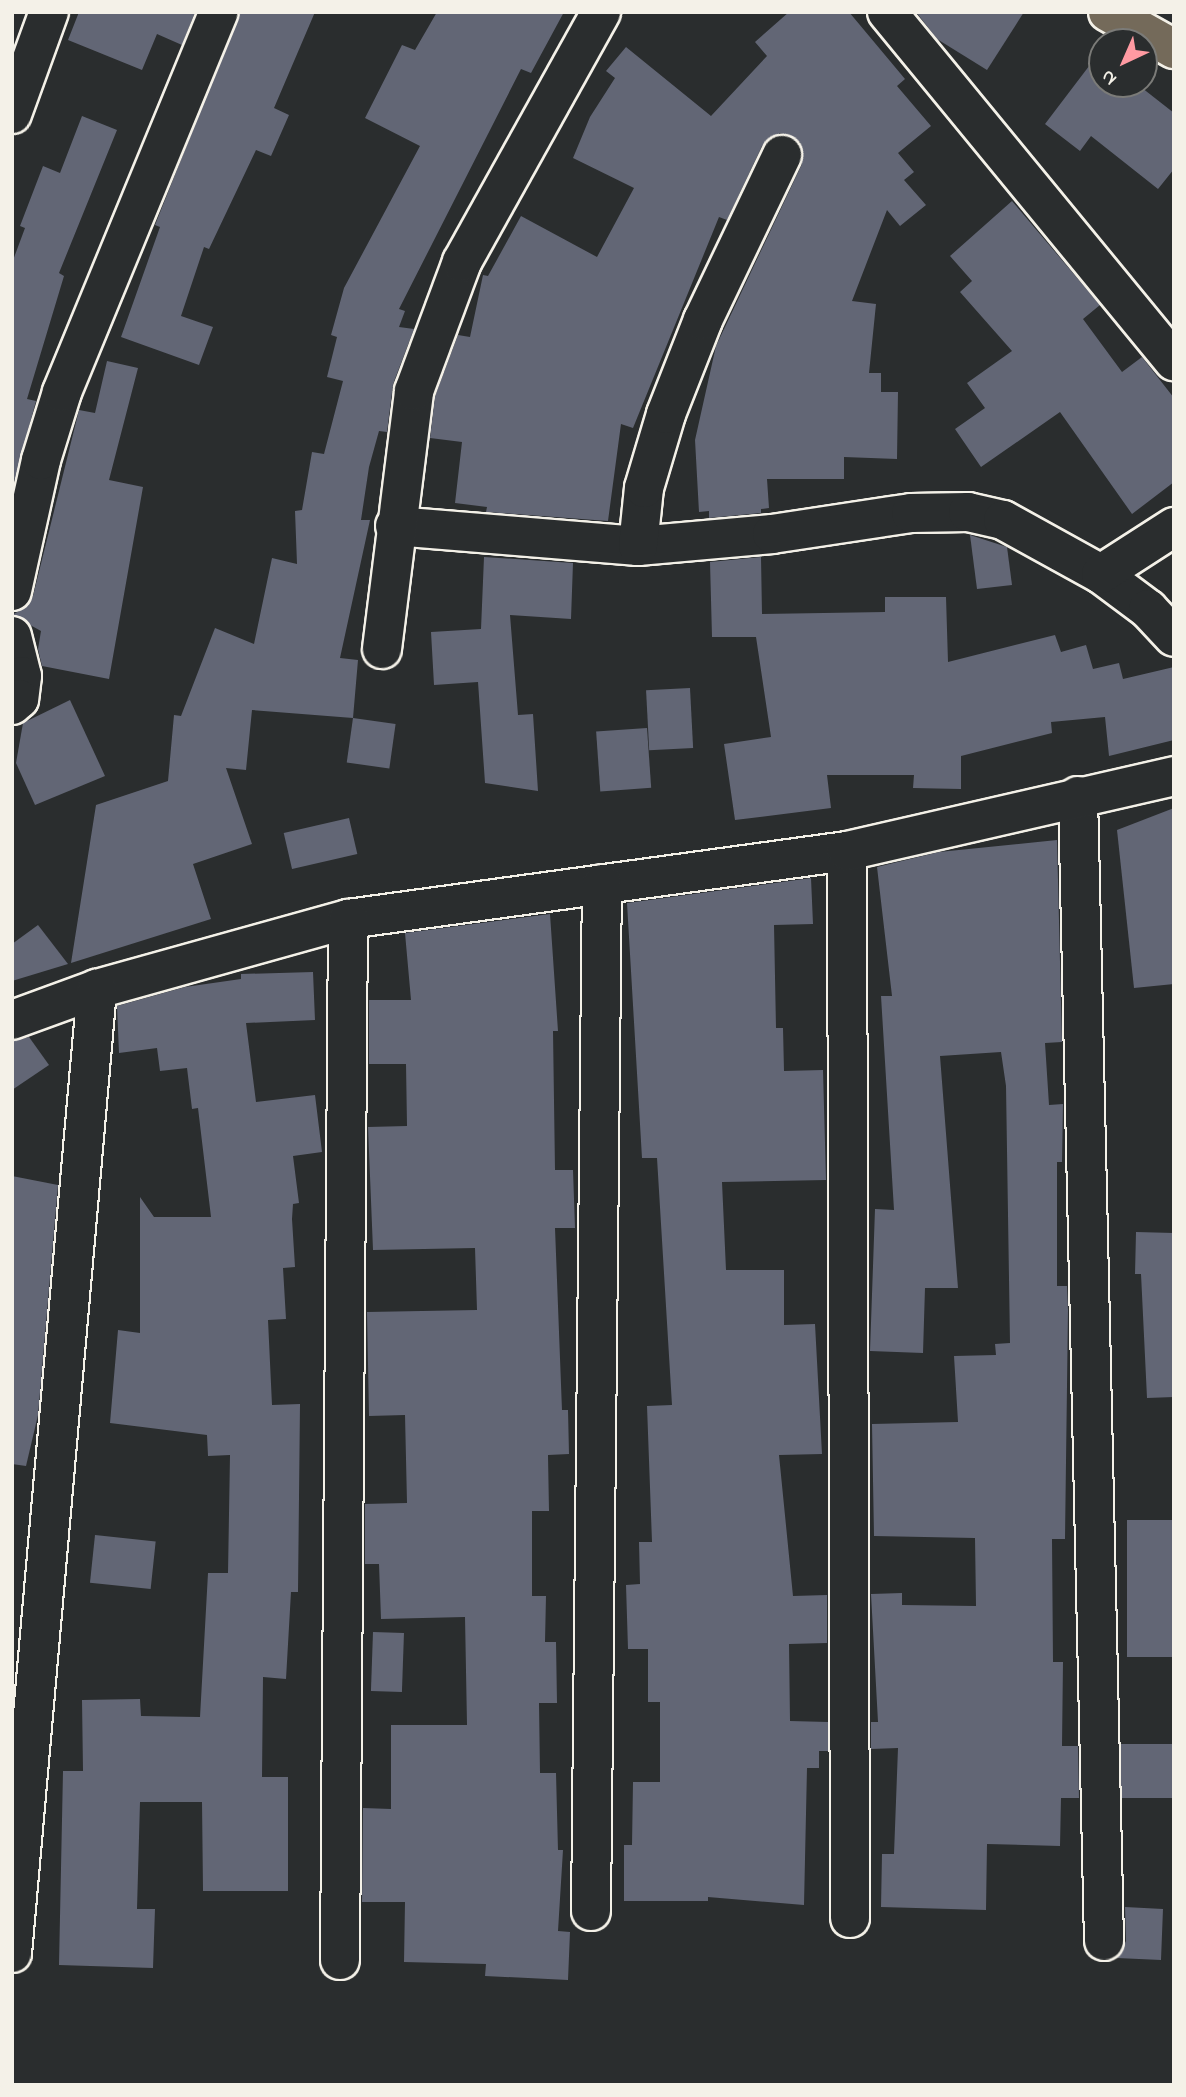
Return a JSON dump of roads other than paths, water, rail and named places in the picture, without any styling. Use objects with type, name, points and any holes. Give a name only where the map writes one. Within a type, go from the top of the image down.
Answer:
[{"type":"highway","points":[[1108,12],[1174,49]]},
{"type":"street","points":[[12,114],[49,12]]},
{"type":"street","points":[[12,591],[41,460],[62,392],[219,12]]},
{"type":"street","points":[[382,649],[395,526],[414,391],[463,262],[601,12]]},
{"type":"street","points":[[887,12],[1174,361]]},
{"type":"street","points":[[638,546],[644,488],[666,414],[703,320],[782,155]]},
{"type":"street","points":[[395,526],[638,546],[772,534],[911,513],[968,512],[1003,520],[1101,574],[1148,609],[1174,637]]},
{"type":"street","points":[[1101,574],[1174,527]]},
{"type":"street","points":[[12,636],[22,676],[19,699],[12,705]]},
{"type":"street","points":[[12,1020],[97,989],[348,919],[847,851],[1174,776]]},
{"type":"street","points":[[1078,796],[1104,1941]]},
{"type":"street","points":[[847,851],[850,1918]]},
{"type":"street","points":[[590,1911],[602,884]]},
{"type":"street","points":[[340,1960],[348,919]]},
{"type":"street","points":[[12,1953],[97,989]]}]
